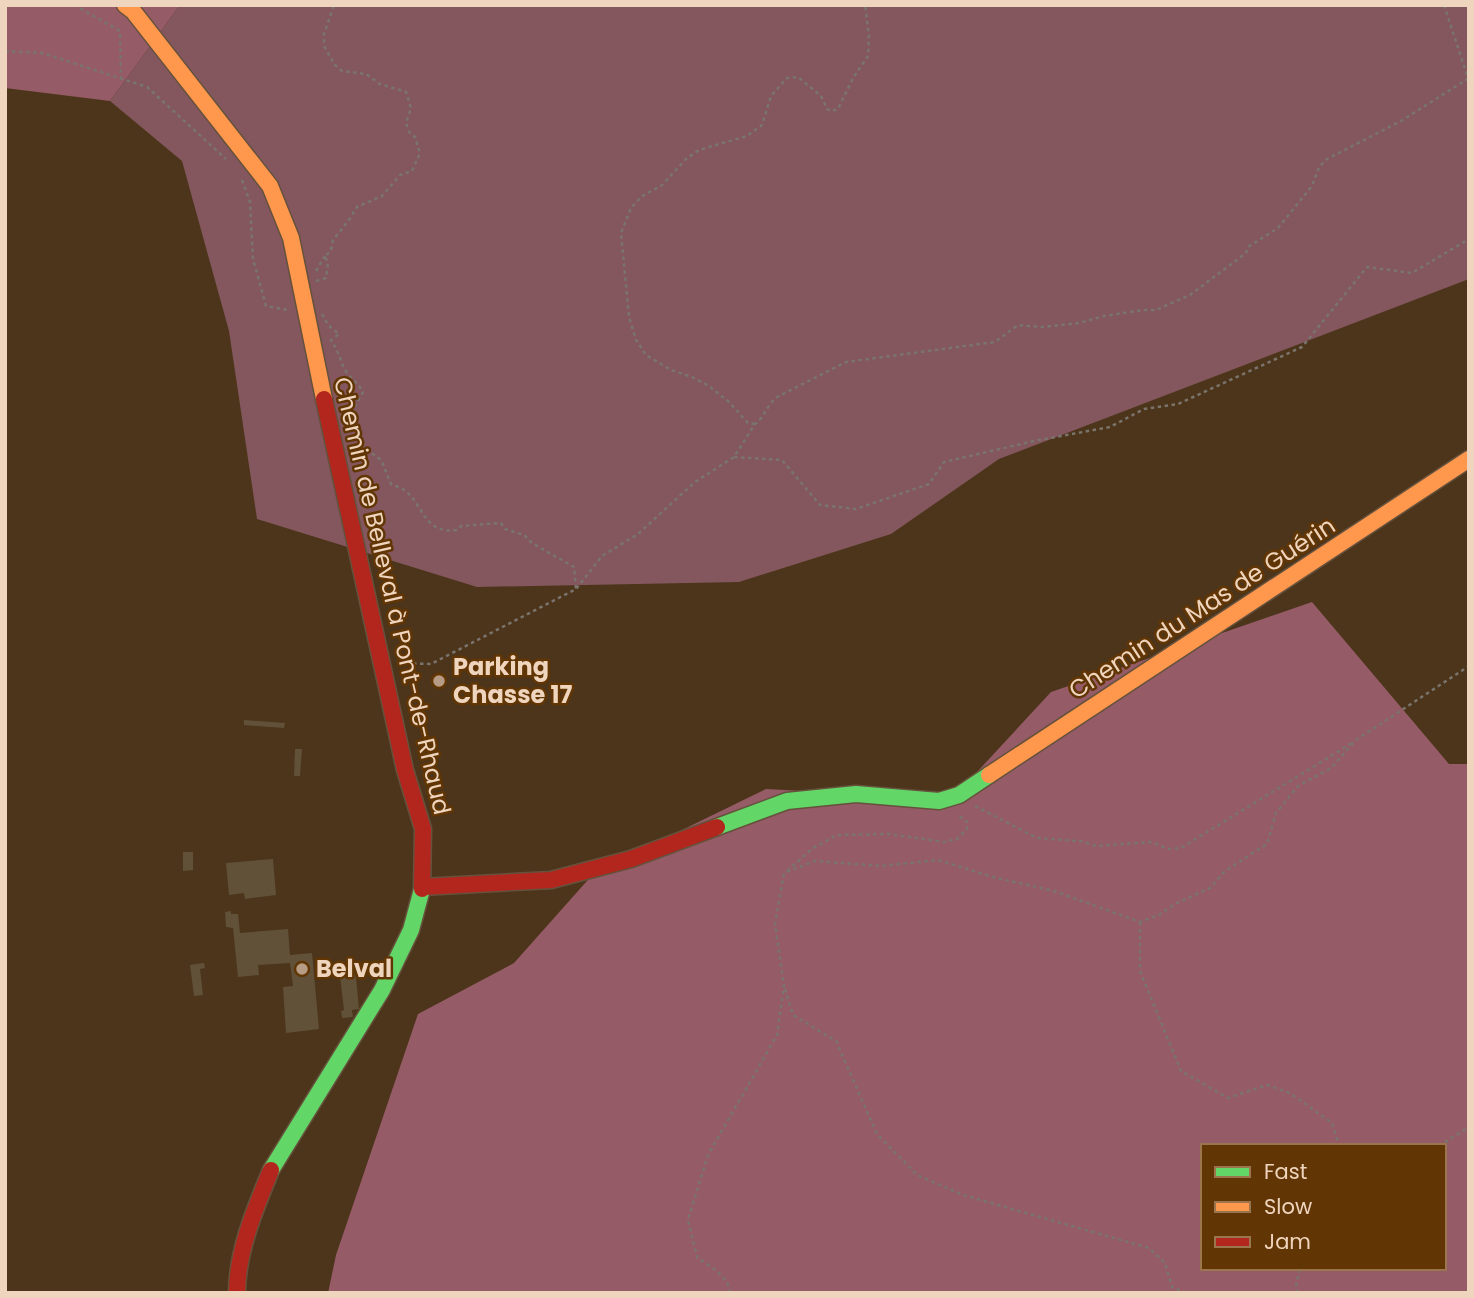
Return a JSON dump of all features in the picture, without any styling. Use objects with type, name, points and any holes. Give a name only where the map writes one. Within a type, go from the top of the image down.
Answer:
[{"type":"street","name":"Chemin de Belleval à Pont-de-Rhaud","points":[[125,5],[133,11],[270,187],[291,238],[311,312],[405,771],[423,829],[422,887],[411,930],[382,990],[275,1160],[251,1218],[237,1280],[237,1293]]},
{"type":"street","name":"Chemin du Mas de Guérin","points":[[960,795],[1469,459]]},
{"type":"street","points":[[422,887],[551,880],[631,859],[787,801],[856,794],[939,802],[960,795]]},
{"type":"path","points":[[74,5],[120,31],[121,78]]},
{"type":"path","points":[[312,287],[316,281],[326,278],[328,263],[325,256],[331,251],[334,240],[357,206],[382,196],[400,174],[412,170],[419,153],[415,137],[409,132],[406,123],[411,108],[406,92],[380,84],[366,74],[342,71],[335,65],[324,46],[324,34],[334,5]]},
{"type":"path","points":[[755,424],[748,423],[729,402],[709,386],[671,370],[646,355],[636,340],[629,317],[621,233],[631,208],[640,198],[662,185],[686,159],[699,150],[747,136],[762,125],[771,96],[787,78],[799,77],[821,96],[827,109],[838,109],[853,78],[868,56],[869,36],[864,5]]},
{"type":"path","points":[[1132,5],[1140,6]]},
{"type":"path","points":[[382,662],[431,664],[576,589],[602,556],[638,534],[695,482],[734,457],[755,424],[760,421],[767,405],[776,397],[845,362],[995,342],[1018,325],[1043,327],[1156,310],[1190,295],[1246,253],[1248,247],[1278,228],[1312,186],[1319,167],[1327,159],[1401,121],[1468,78],[1444,5]]},
{"type":"path","points":[[5,51],[42,52],[147,87],[229,162]]},
{"type":"path","points":[[239,171],[250,202],[253,259],[266,306],[325,316],[328,325],[339,334],[331,340],[340,351],[348,374],[360,385],[363,392],[354,408],[362,446],[381,460],[391,484],[405,490],[429,523],[444,532],[457,530],[461,526],[501,523],[505,529],[524,535],[532,543],[574,566],[576,589]]},
{"type":"path","points":[[734,457],[782,460],[820,505],[856,509],[929,484],[944,463],[1034,441],[1110,427],[1144,409],[1178,404],[1302,347],[1367,267],[1412,273],[1469,239]]},
{"type":"path","points":[[1185,1293],[1172,1287],[1165,1263],[1149,1248],[963,1195],[917,1175],[877,1134],[836,1041],[793,1014],[784,986],[775,924],[784,873],[813,848],[836,835],[889,834],[944,842],[957,839],[967,829],[967,822],[960,818],[955,810],[960,795],[982,810],[1037,838],[1081,841],[1096,846],[1152,842],[1168,849],[1181,848],[1356,740],[1469,666]]},
{"type":"path","points":[[784,873],[816,861],[881,866],[938,860],[993,877],[1054,891],[1140,922],[1210,888],[1225,872],[1267,844],[1276,813],[1298,786],[1331,768],[1356,740]]},
{"type":"path","points":[[1140,922],[1140,971],[1181,1071],[1228,1098],[1267,1085],[1290,1093],[1332,1123],[1338,1144]]},
{"type":"path","points":[[730,1293],[730,1286],[697,1257],[688,1220],[708,1155],[777,1035],[784,986]]},
{"type":"path","points":[[1442,1144],[1469,1127]]},
{"type":"path","points":[[1298,1293],[1296,1286],[1300,1270]]},
{"type":"shaded area","points":[[5,5],[180,5],[110,101],[5,88]]},
{"type":"shaded area","points":[[180,5],[1469,5],[1469,279],[999,459],[891,534],[739,582],[477,587],[257,519],[229,331],[182,161],[110,101]]},
{"type":"shaded area","points":[[1312,602],[1449,764],[1469,764],[1469,1293],[328,1293],[336,1255],[418,1014],[514,963],[594,873],[766,789],[952,799],[1051,692]]},
{"type":"building","points":[[244,720],[285,723],[284,728],[244,725]]},
{"type":"building","points":[[295,749],[302,749],[300,776],[294,776]]},
{"type":"building","points":[[183,852],[193,852],[193,870],[183,871]]},
{"type":"building","points":[[273,859],[276,895],[245,899],[244,893],[229,895],[226,863]]},
{"type":"building","points":[[231,911],[231,914],[238,914],[240,933],[288,929],[290,955],[312,953],[319,1029],[286,1033],[283,987],[293,986],[290,963],[258,965],[259,975],[238,977],[233,928],[226,927],[225,912]]},
{"type":"building","points":[[204,963],[205,968],[200,969],[203,995],[194,996],[190,965]]},
{"type":"building","points":[[342,972],[355,974],[356,978],[359,1009],[352,1010],[353,1017],[342,1018]]},
{"type":"traffic: fast","points":[[717,827],[787,801],[856,794],[939,801],[959,795],[989,775]]},
{"type":"traffic: fast","points":[[271,1170],[382,990],[411,930],[422,889]]},
{"type":"traffic: slow","points":[[125,5],[133,11],[270,186],[291,238],[324,399]]},
{"type":"traffic: slow","points":[[989,775],[1469,459]]},
{"type":"traffic: jam","points":[[324,399],[405,770],[423,829],[422,889]]},
{"type":"traffic: jam","points":[[422,887],[551,880],[631,859],[717,827]]},
{"type":"traffic: jam","points":[[237,1293],[244,1246],[271,1170]]},
{"type":"place","name":"Parking Chasse 17","points":[[439,681]]},
{"type":"place","name":"Belval","points":[[302,969]]}]
